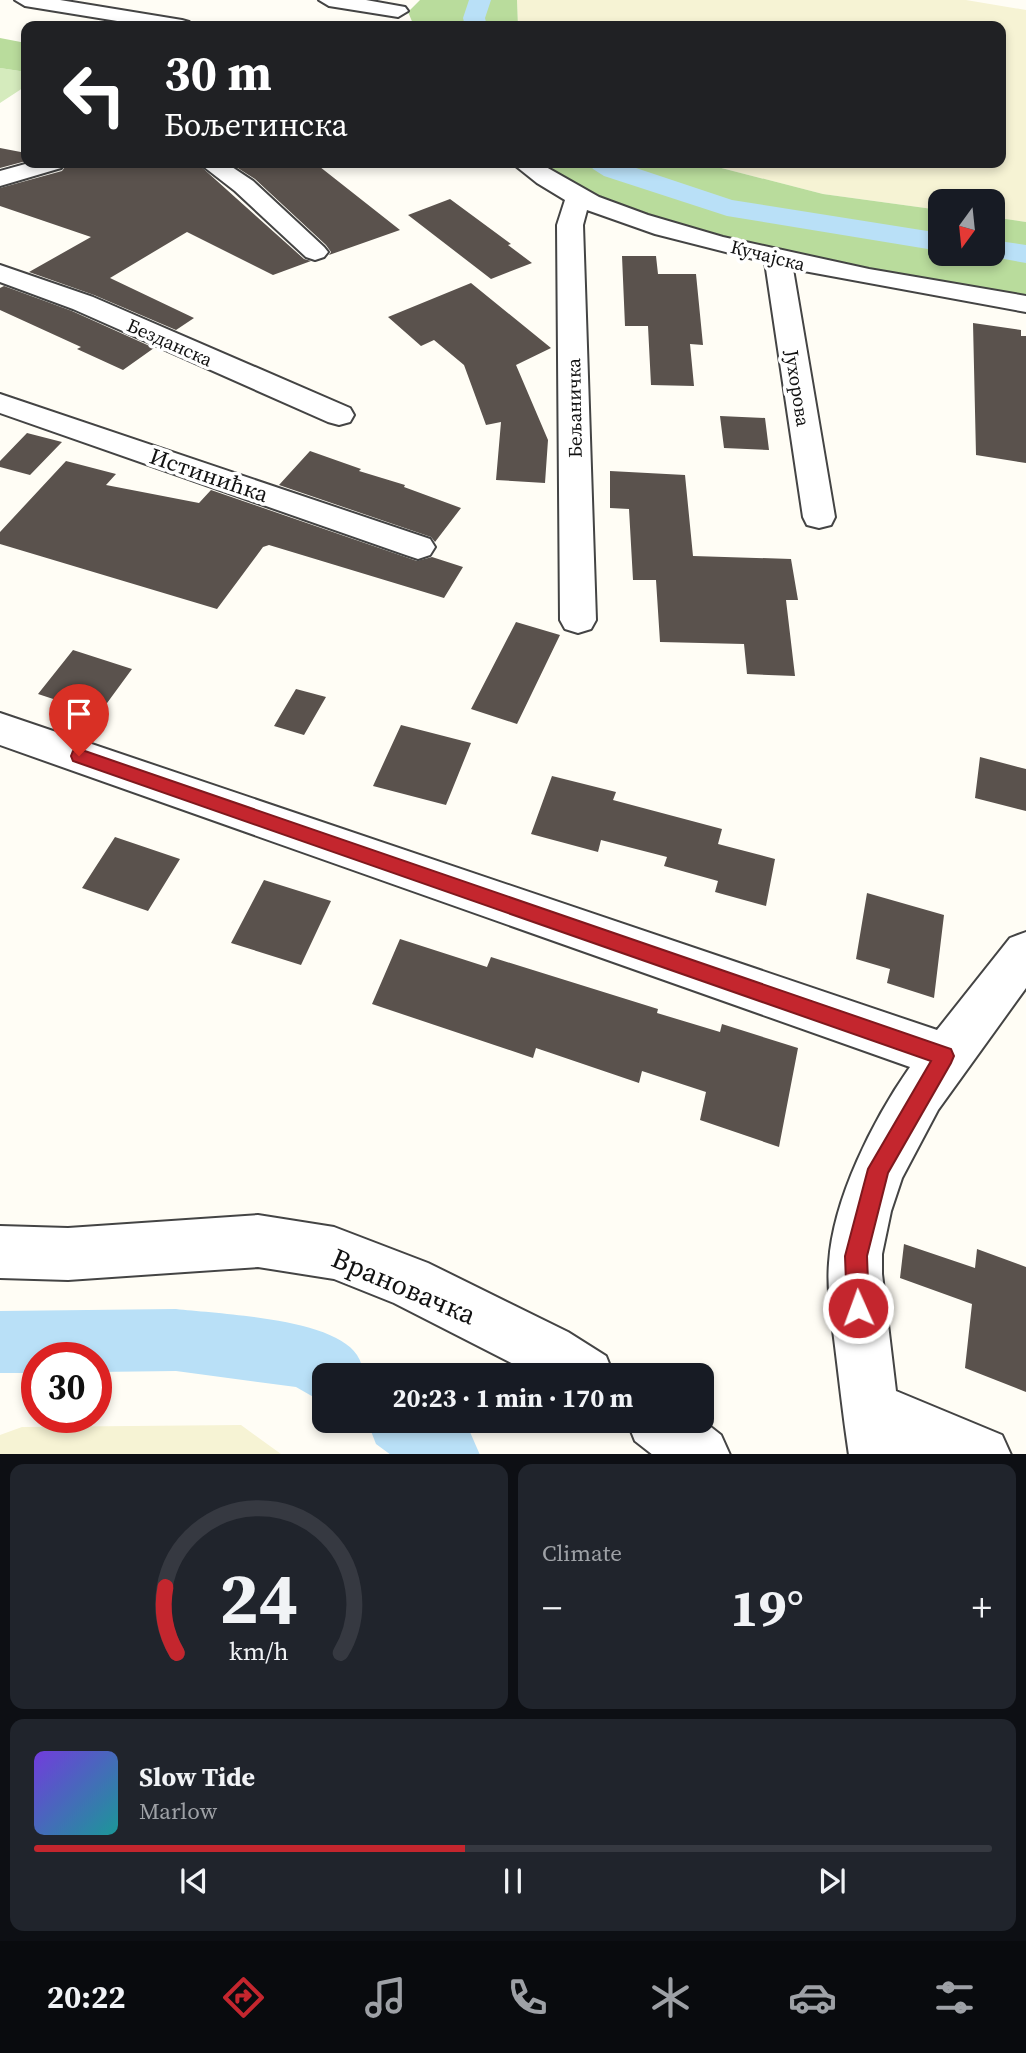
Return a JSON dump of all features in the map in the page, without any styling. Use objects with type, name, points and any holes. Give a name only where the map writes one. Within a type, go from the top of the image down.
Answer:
[{"type":"street","points":[[25,0],[151,21]]},
{"type":"street","points":[[329,0],[399,12]]},
{"type":"street","points":[[0,179],[36,168]]},
{"type":"street","points":[[218,168],[244,186],[315,252]]},
{"type":"street","name":"Кучајска","points":[[531,168],[552,184],[578,197],[665,229],[778,259],[1026,304]]},
{"type":"street","name":"Бељаничка","points":[[578,197],[570,225],[578,621]]},
{"type":"street","name":"Јухорова","points":[[778,259],[819,517]]},
{"type":"street","name":"Безданска","points":[[0,273],[82,303],[339,415]]},
{"type":"street","name":"Истинићка","points":[[0,403],[418,547]]},
{"type":"street","points":[[0,729],[944,1056]]},
{"type":"street","points":[[982,1454],[874,1432],[858,1308],[856,1256],[878,1169],[944,1056],[1026,953]]},
{"type":"street","name":"Врановачка","points":[[0,1252],[68,1254],[258,1241],[334,1253],[432,1294],[549,1351],[567,1363]]},
{"type":"street","points":[[672,1433],[701,1454]]},
{"type":"shaded area","points":[[517,0],[966,0],[1026,10],[1026,222],[1005,219],[1005,189],[928,189],[928,208],[823,194],[722,168],[1006,168],[1006,21],[518,21]]},
{"type":"shaded area","points":[[241,1425],[281,1454],[0,1454],[0,1435],[21,1427],[21,1433],[112,1433],[112,1426]]},
{"type":"green space","points":[[420,0],[517,0],[518,21],[412,21],[408,12]]},
{"type":"green space","points":[[0,38],[21,42],[21,71],[0,68]]},
{"type":"green space","points":[[0,68],[21,71],[21,89],[0,103]]},
{"type":"green space","points":[[544,168],[722,168],[823,194],[928,208],[928,266],[1005,266],[1005,219],[1026,222],[1026,299],[939,285],[712,234],[581,192]]},
{"type":"building","points":[[0,148],[21,152],[21,162],[0,168]]},
{"type":"building","points":[[64,168],[203,168],[304,259],[311,261],[273,275],[187,232],[110,278],[194,318],[176,330],[94,295],[29,272],[91,237],[0,206],[0,188],[62,171]]},
{"type":"building","points":[[238,168],[321,168],[400,230],[329,255],[331,252],[326,245],[255,179]]},
{"type":"building","points":[[450,199],[532,263],[491,279],[408,215]]},
{"type":"building","points":[[622,256],[656,256],[658,274],[696,274],[703,345],[690,344],[694,386],[651,385],[648,326],[625,326]]},
{"type":"building","points":[[471,283],[551,348],[516,365],[548,440],[545,483],[496,480],[501,422],[486,425],[464,365],[434,340],[421,346],[388,317]]},
{"type":"building","points":[[4,286],[72,311],[154,348],[123,370],[77,349],[81,347],[0,310],[0,288]]},
{"type":"building","points":[[973,323],[1021,330],[1021,336],[1026,336],[1026,463],[976,455]]},
{"type":"building","points":[[720,416],[765,418],[769,450],[724,448]]},
{"type":"building","points":[[27,433],[62,442],[30,475],[0,467],[0,461]]},
{"type":"building","points":[[310,451],[461,508],[435,542],[431,537],[279,485]]},
{"type":"building","points":[[66,461],[116,474],[106,485],[199,503],[211,490],[417,561],[432,557],[463,567],[444,598],[269,545],[263,547],[217,609],[0,544],[0,532]]},
{"type":"building","points":[[610,471],[685,475],[693,556],[791,559],[798,600],[786,600],[795,676],[747,674],[744,644],[660,642],[656,580],[633,580],[629,509],[610,508]]},
{"type":"building","points":[[516,622],[560,635],[517,724],[471,709]]},
{"type":"building","points":[[73,650],[132,669],[99,714],[38,694]]},
{"type":"building","points":[[296,689],[326,697],[304,735],[274,726]]},
{"type":"building","points":[[401,725],[471,743],[446,805],[373,786]]},
{"type":"building","points":[[980,757],[1026,769],[1026,811],[975,798]]},
{"type":"building","points":[[552,776],[616,792],[613,800],[722,829],[718,844],[775,859],[766,906],[715,892],[718,881],[664,866],[667,857],[601,840],[598,852],[531,834]]},
{"type":"building","points":[[115,837],[180,859],[148,911],[82,888]]},
{"type":"building","points":[[264,880],[331,901],[301,965],[231,943]]},
{"type":"building","points":[[867,893],[944,915],[934,998],[887,983],[890,969],[856,959]]},
{"type":"building","points":[[400,939],[487,967],[491,957],[658,1009],[657,1013],[720,1032],[722,1024],[798,1048],[779,1147],[700,1120],[706,1092],[642,1071],[639,1083],[536,1048],[533,1058],[372,1004]]},
{"type":"building","points":[[904,1244],[975,1268],[977,1249],[1026,1267],[1026,1392],[965,1368],[972,1304],[900,1278]]},
{"type":"waterway","points":[[475,21],[480,0]]},
{"type":"waterway","points":[[611,168],[727,208],[928,240]]},
{"type":"waterway","points":[[1005,251],[1026,254]]},
{"type":"waterway","points":[[0,1342],[176,1340],[308,1357],[316,1363]]},
{"type":"waterway","points":[[416,1433],[446,1454]]},
{"type":"route","points":[[79,756],[944,1056],[878,1169],[856,1256],[858,1308]]}]
